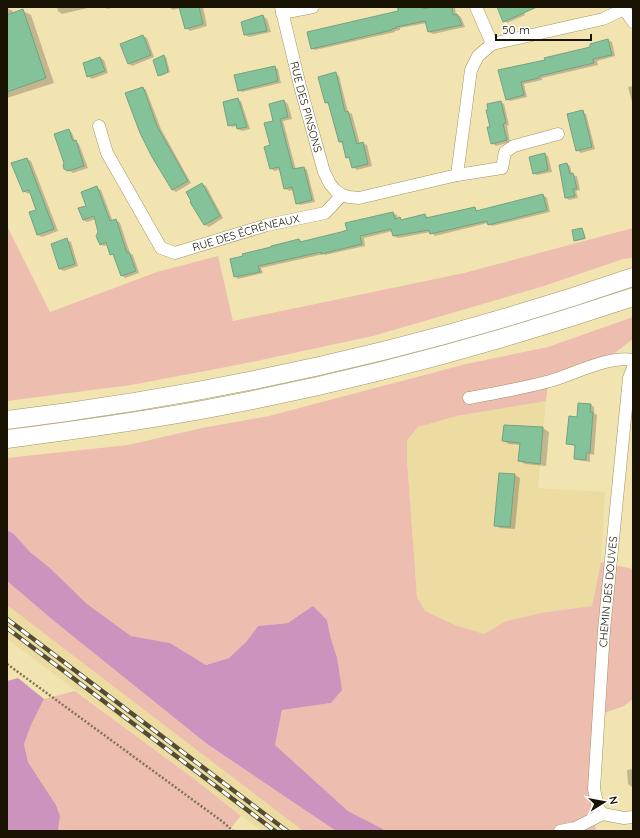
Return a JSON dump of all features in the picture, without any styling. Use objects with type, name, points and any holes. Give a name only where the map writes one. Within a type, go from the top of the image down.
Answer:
[{"type":"highway","points":[[7,420],[152,400],[311,368],[460,331],[532,310],[633,277]]},
{"type":"highway","points":[[7,439],[78,430],[196,411],[320,385],[468,348],[553,323],[633,297]]},
{"type":"street","name":"RUE DES PINSONS","points":[[313,7],[281,10],[324,172],[330,184],[342,195]]},
{"type":"street","points":[[476,7],[492,44]]},
{"type":"street","points":[[457,175],[471,70],[478,56],[492,44],[603,19],[623,8],[633,22]]},
{"type":"street","name":"RUE DES ÉCRÉNEAUX","points":[[99,126],[107,153],[161,248],[176,252],[267,225],[325,213],[342,195]]},
{"type":"street","points":[[342,195],[358,198],[367,197],[457,175],[502,168],[505,152],[514,146],[558,134]]},
{"type":"street","points":[[469,398],[517,389],[551,380],[609,361],[623,359],[633,360]]},
{"type":"street","name":"CHEMIN DES DOUVES","points":[[603,814],[598,808],[594,789],[604,630],[629,378],[633,368]]},
{"type":"street","points":[[560,831],[575,828],[603,814],[624,818],[633,817]]},
{"type":"path","points":[[7,664],[223,822],[233,831]]},
{"type":"shaded area","points":[[7,226],[50,312],[157,272],[218,256],[233,321],[464,273],[633,228],[633,258],[623,259],[544,286],[373,336],[242,364],[131,385],[7,401]]},
{"type":"shaded area","points":[[633,317],[633,339],[612,355],[549,376],[546,401],[457,416],[418,427],[407,440],[407,460],[417,597],[425,611],[455,625],[484,634],[506,621],[546,612],[592,606],[601,562],[633,569],[633,699],[624,706],[593,717],[590,794],[596,831],[383,831],[383,829],[348,811],[275,745],[282,710],[331,703],[331,639],[327,620],[313,607],[288,623],[258,626],[246,642],[229,658],[206,665],[170,643],[131,636],[87,604],[50,568],[30,552],[14,534],[7,530],[7,458],[128,445],[202,428],[269,416],[466,364],[548,347]]},
{"type":"shaded area","points":[[546,401],[538,488],[605,492],[601,562],[592,606],[546,612],[506,621],[484,634],[455,625],[425,611],[417,597],[407,460],[407,440],[418,427],[457,416]]},
{"type":"shaded area","points":[[7,530],[14,534],[30,552],[50,568],[87,604],[131,636],[170,643],[206,665],[229,658],[246,642],[258,626],[288,623],[313,606],[327,620],[337,658],[342,690],[331,703],[282,710],[275,745],[348,811],[383,829],[383,831],[336,831],[207,744],[54,621],[7,581]]},
{"type":"shaded area","points":[[7,581],[54,621],[207,744],[336,831],[303,831],[7,605]]},
{"type":"shaded area","points":[[7,605],[303,831],[261,831],[193,778],[7,639]]},
{"type":"shaded area","points":[[18,678],[44,699],[31,725],[24,744],[28,762],[56,805],[60,816],[58,831],[7,831],[7,681]]},
{"type":"shaded area","points":[[75,691],[193,778],[241,816],[228,831],[58,831],[60,816],[56,805],[28,762],[24,744],[31,725],[44,699]]},
{"type":"building","points":[[179,7],[199,7],[203,24],[185,29]]},
{"type":"building","points":[[422,7],[423,9],[432,7],[452,7],[453,15],[457,14],[462,25],[428,32],[425,21],[311,49],[307,32],[398,11],[398,8]]},
{"type":"building","points":[[497,7],[537,7],[503,22]]},
{"type":"building","points":[[23,9],[46,78],[7,92],[7,15]]},
{"type":"building","points":[[263,15],[267,31],[244,35],[241,22]]},
{"type":"building","points":[[143,35],[151,55],[128,64],[120,44]]},
{"type":"building","points":[[608,39],[612,55],[593,59],[594,63],[539,76],[539,78],[521,82],[524,95],[506,100],[498,70],[545,60],[544,58],[590,47],[590,44]]},
{"type":"building","points":[[164,55],[168,72],[158,76],[153,60]]},
{"type":"building","points":[[100,57],[105,71],[87,77],[83,63]]},
{"type":"building","points":[[275,66],[278,81],[238,91],[234,75]]},
{"type":"building","points":[[336,72],[345,112],[348,111],[357,144],[363,142],[368,164],[352,168],[349,157],[346,158],[342,141],[339,142],[328,102],[325,103],[318,77]]},
{"type":"building","points":[[143,87],[157,126],[188,181],[172,190],[152,157],[140,133],[125,93]]},
{"type":"building","points":[[238,98],[247,127],[237,129],[236,124],[228,126],[223,102]]},
{"type":"building","points":[[284,100],[288,117],[280,119],[293,169],[304,167],[312,200],[296,204],[292,187],[284,189],[279,167],[270,169],[264,147],[270,145],[264,123],[273,121],[269,104]]},
{"type":"building","points":[[501,101],[506,123],[503,124],[507,140],[491,144],[487,127],[490,127],[486,110],[488,110],[487,104]]},
{"type":"building","points":[[583,110],[592,147],[576,151],[567,114]]},
{"type":"building","points":[[69,129],[73,141],[76,140],[84,166],[68,171],[64,169],[64,163],[54,134]]},
{"type":"building","points":[[545,153],[548,170],[533,174],[529,157]]},
{"type":"building","points":[[27,158],[54,229],[37,235],[29,212],[36,210],[29,190],[23,192],[11,163]]},
{"type":"building","points":[[567,163],[570,174],[573,173],[577,189],[573,189],[575,196],[565,198],[559,165]]},
{"type":"building","points":[[202,183],[220,216],[204,225],[190,202],[191,201],[186,192]]},
{"type":"building","points":[[97,186],[110,221],[116,219],[127,253],[129,252],[136,271],[121,276],[113,254],[110,255],[106,242],[100,245],[96,236],[98,232],[94,216],[83,220],[78,208],[86,206],[81,192]]},
{"type":"building","points":[[543,194],[547,210],[488,225],[487,221],[430,234],[429,230],[393,236],[391,229],[360,236],[362,244],[321,254],[321,252],[258,266],[260,272],[234,277],[230,259],[243,256],[242,254],[299,239],[300,242],[341,232],[347,230],[345,223],[393,212],[395,219],[400,217],[401,220],[425,214],[426,218],[475,207],[476,211]]},
{"type":"building","points":[[582,228],[585,238],[574,241],[572,230]]},
{"type":"building","points":[[67,238],[75,264],[59,269],[51,244]]},
{"type":"building","points":[[578,403],[591,404],[590,412],[593,412],[590,453],[586,453],[586,460],[574,459],[575,445],[566,444],[569,416],[577,417]]},
{"type":"building","points":[[504,425],[543,427],[540,464],[518,461],[520,443],[502,441]]},
{"type":"building","points":[[499,473],[515,474],[510,527],[494,526]]},
{"type":"railway","points":[[7,619],[287,831]]},
{"type":"railway","points":[[7,628],[275,831]]}]
